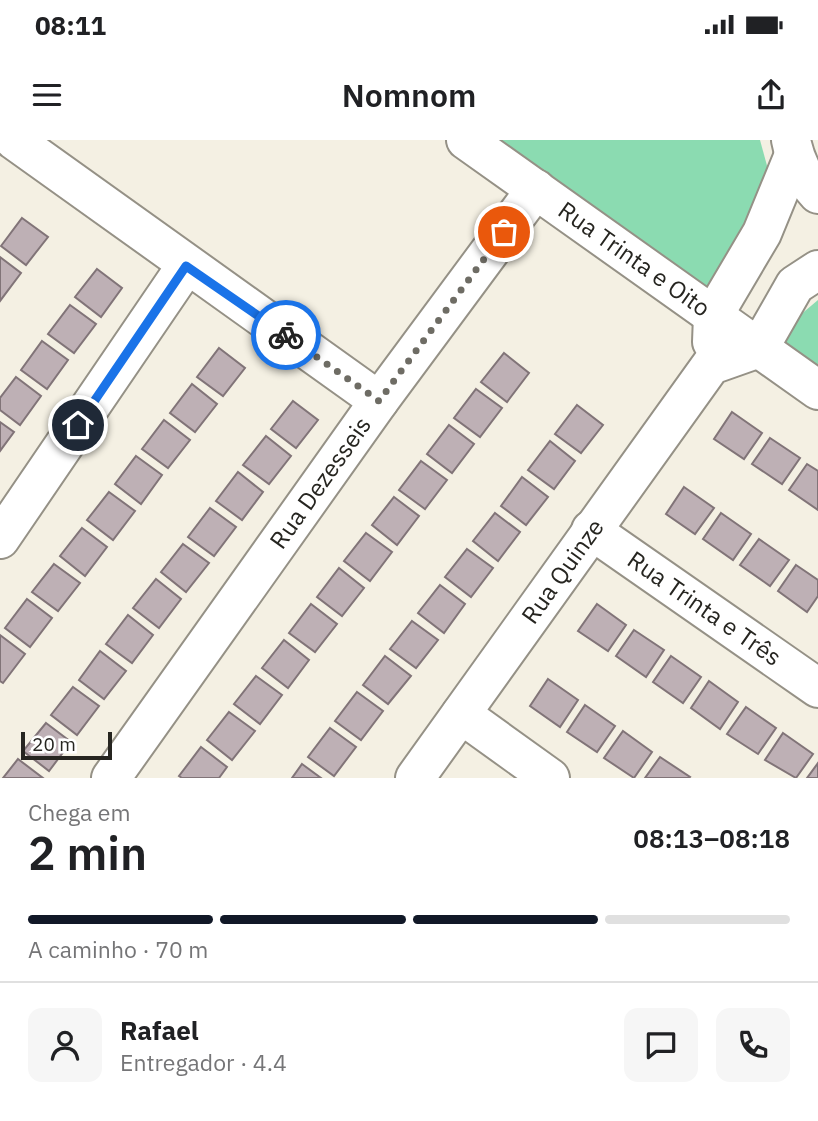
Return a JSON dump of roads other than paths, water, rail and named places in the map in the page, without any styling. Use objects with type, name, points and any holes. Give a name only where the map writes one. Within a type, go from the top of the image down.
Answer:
[{"type":"street","points":[[14,140],[186,266],[379,401]]},
{"type":"street","name":"Rua Trinta e Oito","points":[[466,140],[818,390]]},
{"type":"street","points":[[792,147],[808,184],[818,194]]},
{"type":"street","points":[[735,332],[762,233],[792,147]]},
{"type":"street","name":"Rua Dezesseis","points":[[123,774],[379,401],[536,189]]},
{"type":"street","points":[[0,539],[186,266]]},
{"type":"street","points":[[735,332],[818,270]]},
{"type":"street","name":"Rua Quinze","points":[[415,778],[735,332]]},
{"type":"street","name":"Rua Trinta e Três","points":[[591,530],[818,688]]},
{"type":"street","points":[[461,714],[550,778]]}]
